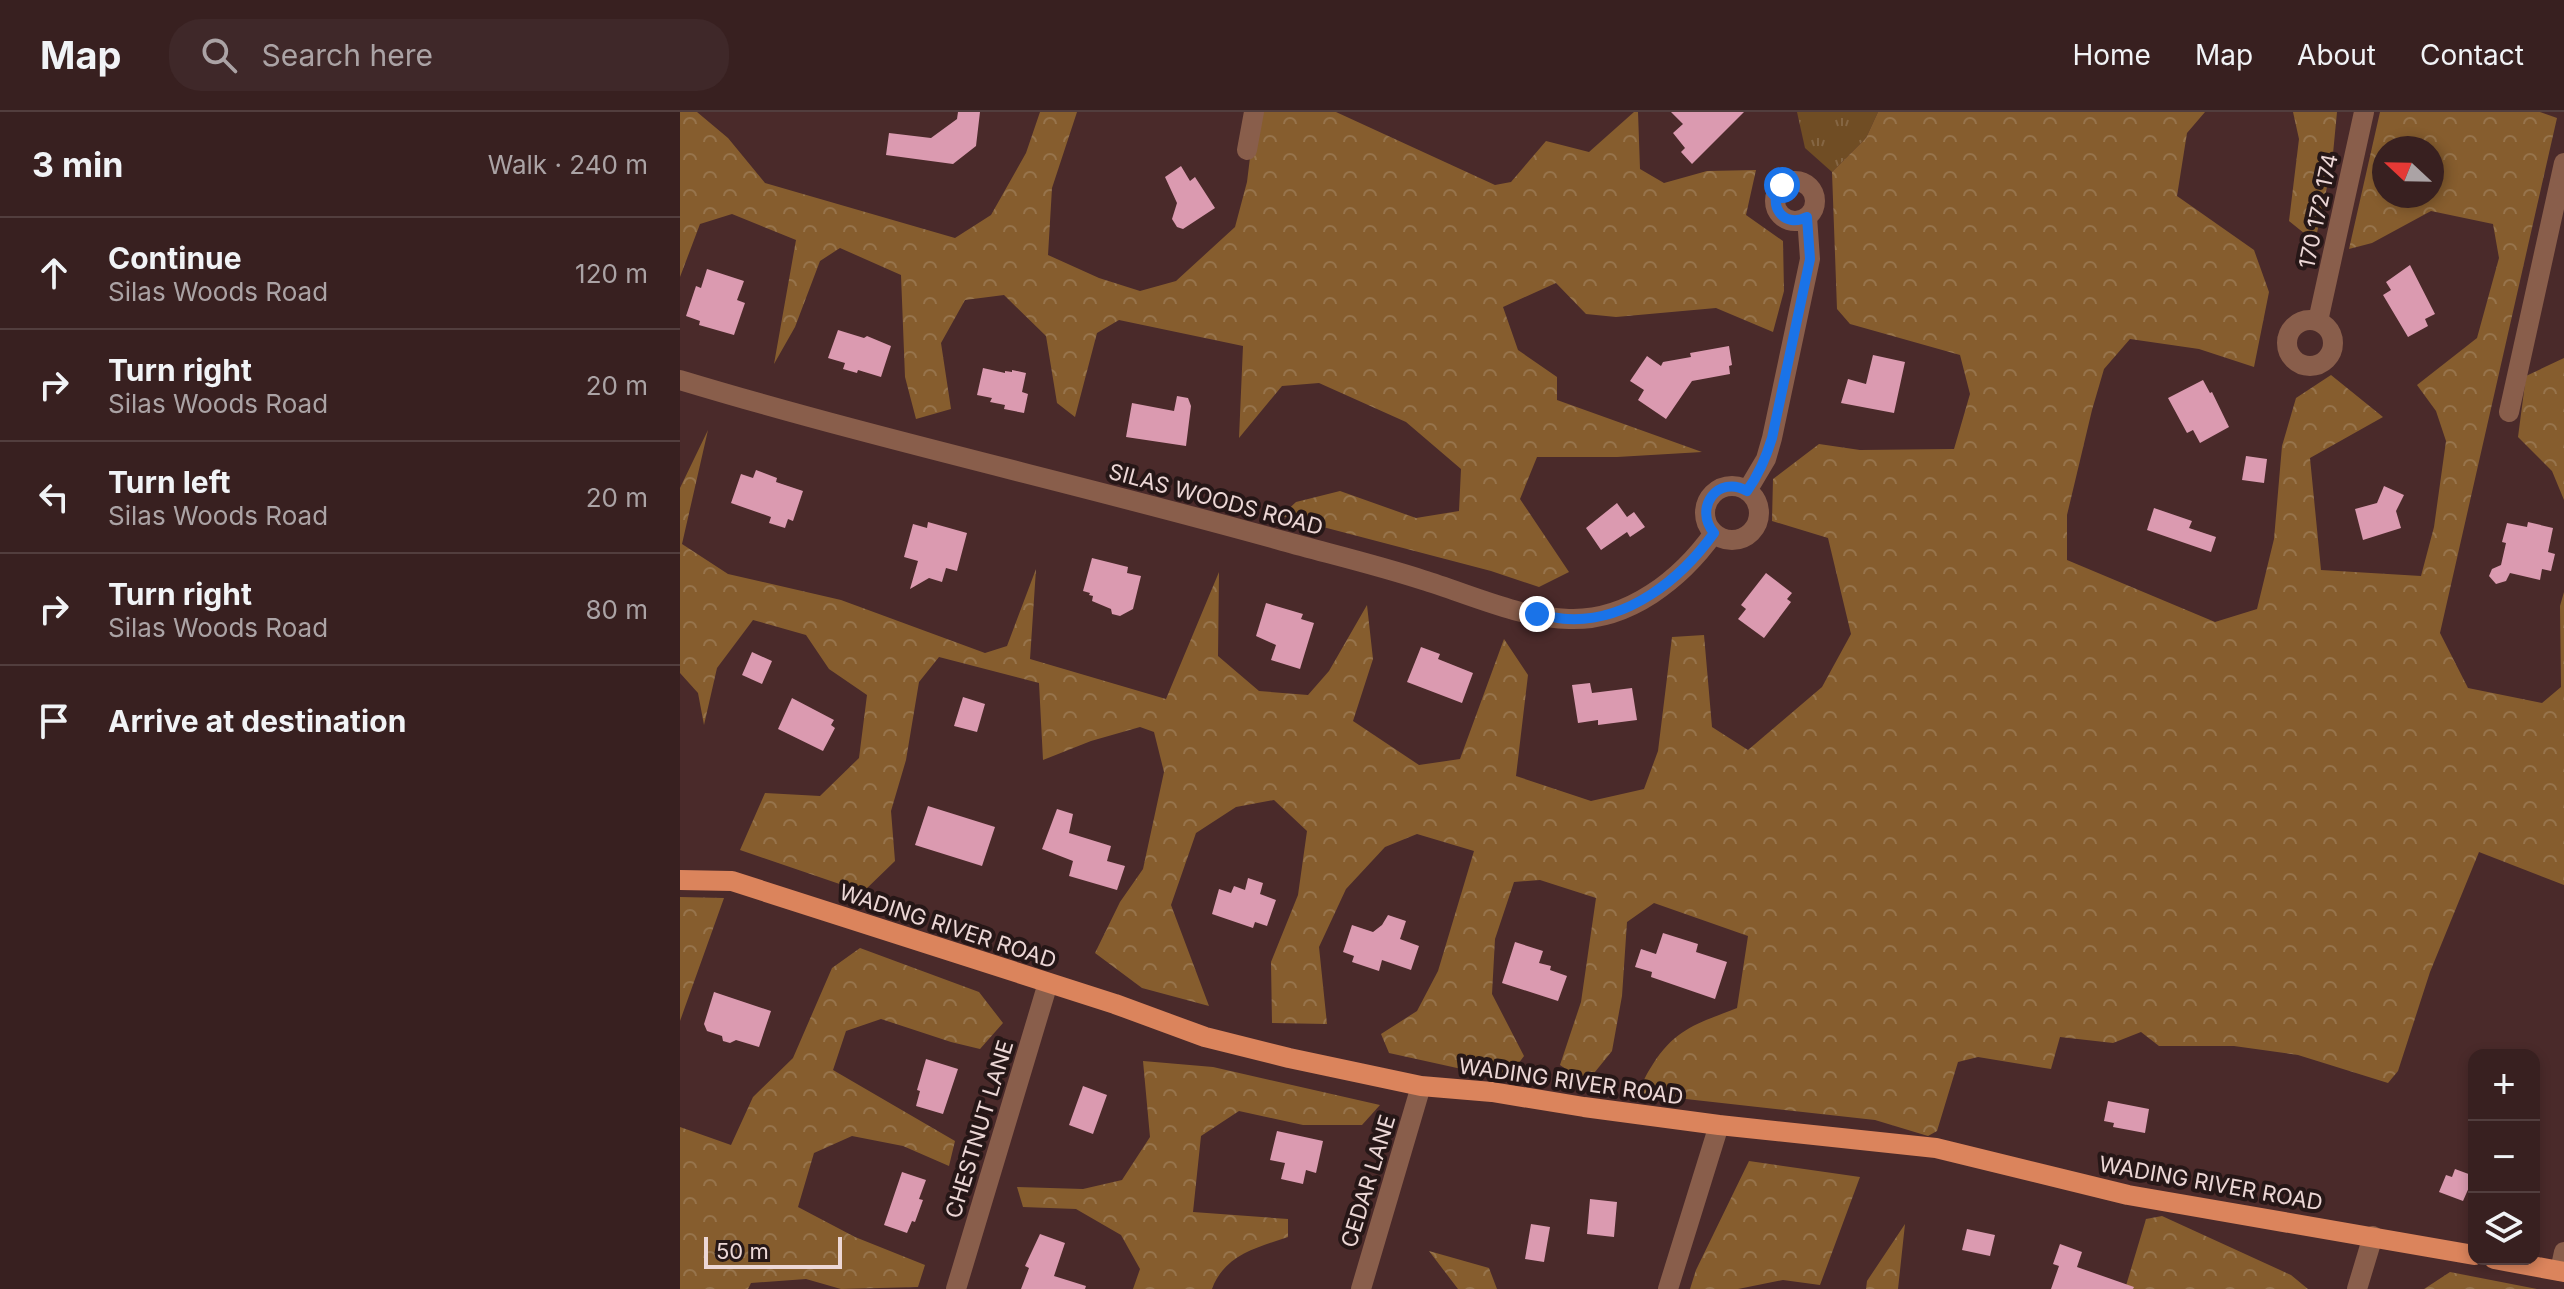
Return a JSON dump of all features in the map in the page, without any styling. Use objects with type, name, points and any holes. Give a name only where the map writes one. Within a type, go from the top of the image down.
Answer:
[{"type":"main road","name":"WADING RIVER ROAD","points":[[680,880],[732,881],[1205,1037],[1421,1086],[1492,1092],[1719,1125],[1936,1148],[2128,1195],[2468,1254]]},
{"type":"main road","points":[[2540,1263],[2563,1265]]},
{"type":"street","points":[[1247,150],[1254,112]]},
{"type":"street","name":"170 172 174","points":[[2318,321],[2364,112]]},
{"type":"street","points":[[2509,412],[2564,163]]},
{"type":"street","points":[[1747,491],[1766,459],[1772,438],[1810,259],[1807,217]]},
{"type":"street","name":"SILAS WOODS ROAD","points":[[680,380],[909,444],[1218,522],[1494,603],[1569,619],[1594,617],[1653,595],[1689,564],[1714,533]]},
{"type":"street","points":[[1728,486],[1747,491],[1757,502],[1759,511],[1754,528],[1748,535],[1731,540],[1714,533],[1705,519],[1707,502],[1712,494],[1728,486]]},
{"type":"street","name":"CHESTNUT LANE","points":[[956,1289],[1048,983]]},
{"type":"street","name":"CEDAR LANE","points":[[1361,1289],[1421,1086]]},
{"type":"street","points":[[1668,1289],[1719,1125]]},
{"type":"street","points":[[2357,1289],[2373,1236]]},
{"type":"green space","points":[[680,112],[697,112],[728,138],[765,183],[955,238],[991,215],[1026,153],[1040,112],[1077,112],[1052,188],[1048,255],[1099,278],[1140,291],[1176,281],[1235,227],[1247,182],[1254,125],[1264,112],[1336,112],[1495,185],[1511,182],[1546,141],[1589,152],[1634,112],[1638,112],[1640,169],[1664,183],[1707,171],[1756,170],[1746,215],[1783,241],[1784,291],[1773,332],[1716,308],[1616,317],[1586,314],[1556,283],[1503,307],[1518,350],[1557,377],[1557,400],[1702,452],[1617,457],[1537,457],[1520,499],[1569,572],[1539,587],[1491,571],[1281,516],[1296,502],[1340,491],[1416,518],[1459,511],[1461,469],[1406,422],[1319,383],[1282,386],[1239,438],[1243,346],[1119,320],[1097,333],[1075,417],[1057,403],[1046,336],[1004,295],[965,300],[941,343],[951,409],[916,419],[905,377],[901,275],[840,248],[820,261],[795,327],[774,364],[796,240],[732,214],[700,224],[680,277]]},
{"type":"green space","points":[[1797,112],[1878,112],[1866,138],[1832,172],[1805,148]]},
{"type":"green space","points":[[1878,112],[2205,112],[2187,133],[2177,196],[2254,250],[2269,292],[2254,367],[2199,349],[2130,339],[2104,369],[2092,410],[2067,515],[2067,560],[2215,622],[2257,609],[2274,539],[2282,446],[2296,398],[2331,375],[2383,417],[2310,458],[2321,570],[2421,576],[2434,527],[2446,441],[2436,411],[2417,385],[2477,338],[2499,258],[2493,224],[2431,211],[2372,243],[2349,249],[2372,147],[2372,208],[2444,208],[2444,136],[2375,136],[2380,112],[2540,112],[2557,118],[2440,633],[2468,688],[2542,703],[2561,687],[2560,606],[2564,592],[2564,885],[2479,852],[2430,972],[2398,1071],[2388,1083],[2298,1055],[2234,1046],[2159,1046],[2141,1032],[2113,1043],[2060,1037],[2051,1069],[1978,1057],[1958,1062],[1937,1131],[1928,1136],[1875,1120],[1641,1094],[1648,1072],[1670,1042],[1689,1028],[1737,1008],[1748,936],[1654,903],[1627,922],[1622,996],[1612,1051],[1586,1083],[1560,1065],[1581,1002],[1596,898],[1540,880],[1514,882],[1495,939],[1492,994],[1524,1056],[1507,1079],[1389,1053],[1381,1034],[1417,1011],[1438,971],[1474,851],[1417,834],[1385,847],[1346,889],[1319,947],[1327,1024],[1272,1023],[1271,962],[1298,895],[1307,831],[1274,800],[1236,807],[1196,833],[1171,905],[1209,1006],[1142,988],[1095,953],[1120,902],[1143,869],[1164,772],[1154,732],[1140,727],[1091,741],[1043,760],[1039,683],[939,657],[919,682],[906,760],[891,811],[895,861],[863,892],[740,850],[765,793],[820,796],[859,758],[867,695],[829,669],[806,635],[753,620],[717,668],[704,725],[698,693],[680,673],[680,488],[708,430],[682,544],[728,574],[841,600],[985,653],[1007,646],[1036,569],[1030,659],[1166,699],[1219,572],[1218,656],[1259,691],[1308,695],[1329,671],[1367,605],[1373,659],[1353,721],[1419,765],[1460,759],[1504,639],[1528,675],[1516,776],[1591,801],[1644,789],[1658,751],[1672,637],[1704,635],[1712,727],[1748,750],[1822,687],[1851,634],[1828,538],[1772,521],[1773,479],[1819,444],[1860,450],[1954,449],[1970,394],[1960,355],[1850,324],[1837,309],[1832,172],[1866,138]]},
{"type":"green space","points":[[2293,112],[2337,112],[2332,164],[2315,242],[2289,221],[2299,139]]},
{"type":"green space","points":[[2564,358],[2564,500],[2552,471],[2518,437],[2526,376]]},
{"type":"green space","points":[[680,897],[724,898],[680,1021]]},
{"type":"green space","points":[[860,948],[979,992],[1003,1023],[980,1049],[881,1019],[846,1031],[833,1070],[955,1141],[949,1166],[903,1146],[852,1136],[814,1153],[798,1207],[855,1237],[925,1265],[918,1287],[841,1289],[806,1279],[751,1283],[748,1289],[680,1289],[680,1127],[731,1145],[753,1097],[793,1058],[832,968]]},
{"type":"green space","points":[[1143,1061],[1213,1067],[1380,1105],[1362,1125],[1303,1125],[1239,1111],[1201,1136],[1193,1212],[1288,1219],[1288,1237],[1233,1260],[1217,1277],[1212,1289],[1133,1289],[1140,1269],[1121,1235],[1076,1209],[1023,1207],[1017,1187],[1083,1189],[1122,1180],[1150,1137]]},
{"type":"green space","points":[[1749,1161],[1860,1177],[1820,1285],[1783,1280],[1738,1289],[1690,1289],[1696,1270]]},
{"type":"green space","points":[[2162,1216],[2291,1275],[2308,1289],[2125,1289],[2146,1219]]},
{"type":"green space","points":[[1905,1224],[1898,1289],[1866,1289],[1867,1281]]},
{"type":"green space","points":[[1429,1251],[1489,1268],[1497,1289],[1458,1289]]},
{"type":"green space","points":[[2450,1272],[2537,1289],[2424,1289]]},
{"type":"building","points":[[958,112],[980,112],[976,146],[953,164],[886,155],[889,133],[931,138],[957,119]]},
{"type":"building","points":[[1671,112],[1744,112],[1692,164],[1681,152],[1685,148],[1673,133],[1683,124]]},
{"type":"building","points":[[1181,166],[1190,181],[1195,177],[1215,208],[1183,229],[1177,227],[1172,219],[1177,203],[1165,177]]},
{"type":"building","points":[[2410,265],[2435,314],[2425,319],[2428,326],[2408,337],[2383,295],[2391,290],[2386,282]]},
{"type":"building","points":[[707,269],[744,281],[737,300],[745,303],[734,335],[699,325],[700,321],[686,316],[696,286],[701,288]]},
{"type":"building","points":[[838,330],[864,338],[867,336],[891,346],[881,377],[843,369],[845,363],[828,358]]},
{"type":"building","points":[[1729,346],[1730,374],[1692,381],[1666,419],[1638,400],[1644,390],[1630,381],[1647,356],[1661,366],[1663,362],[1691,357],[1690,353]]},
{"type":"building","points":[[1873,355],[1905,362],[1894,413],[1841,403],[1848,379],[1866,384]]},
{"type":"building","points":[[983,368],[1005,373],[1012,370],[1026,373],[1022,392],[1028,394],[1024,413],[1004,409],[1005,405],[990,402],[992,398],[977,395]]},
{"type":"building","points":[[2203,380],[2229,427],[2200,443],[2193,430],[2187,433],[2168,398]]},
{"type":"building","points":[[1177,396],[1188,398],[1191,406],[1186,446],[1126,437],[1132,403],[1174,411]]},
{"type":"building","points":[[2246,456],[2267,459],[2264,483],[2242,480]]},
{"type":"building","points":[[756,470],[777,478],[776,482],[803,491],[793,521],[788,519],[785,528],[769,523],[771,517],[731,503],[741,474],[753,478]]},
{"type":"building","points":[[2384,486],[2404,495],[2396,511],[2401,528],[2363,540],[2355,509],[2377,503]]},
{"type":"building","points":[[1617,503],[1627,517],[1634,512],[1645,527],[1630,537],[1627,532],[1601,550],[1586,528]]},
{"type":"building","points":[[2154,508],[2192,521],[2189,528],[2216,537],[2211,552],[2147,530]]},
{"type":"building","points":[[928,522],[967,533],[957,571],[946,568],[942,582],[929,578],[910,589],[918,561],[904,557],[913,524],[927,528]]},
{"type":"building","points":[[2528,522],[2553,528],[2548,552],[2555,554],[2551,571],[2542,569],[2540,580],[2510,573],[2506,581],[2496,584],[2489,576],[2492,569],[2501,565],[2507,523],[2527,527]]},
{"type":"building","points":[[1092,558],[1128,567],[1127,573],[1141,576],[1133,609],[1120,616],[1112,614],[1111,609],[1092,601],[1093,596],[1083,591]]},
{"type":"building","points":[[1766,573],[1792,593],[1787,599],[1791,602],[1764,638],[1738,619],[1746,609],[1741,605]]},
{"type":"building","points":[[1266,603],[1303,614],[1301,619],[1314,623],[1300,669],[1271,660],[1276,645],[1256,636]]},
{"type":"building","points":[[1421,647],[1440,654],[1438,659],[1473,673],[1462,703],[1407,682]]},
{"type":"building","points":[[752,652],[772,661],[762,684],[742,675]]},
{"type":"building","points":[[1590,683],[1592,693],[1632,688],[1637,720],[1598,725],[1598,720],[1578,723],[1572,685]]},
{"type":"building","points":[[963,697],[985,704],[977,732],[954,726]]},
{"type":"building","points":[[792,698],[834,720],[831,725],[835,728],[823,751],[778,729]]},
{"type":"building","points":[[928,806],[995,827],[982,866],[915,845]]},
{"type":"building","points":[[1057,809],[1073,814],[1069,833],[1111,846],[1107,861],[1125,866],[1117,890],[1069,876],[1073,861],[1042,849]]},
{"type":"building","points":[[1248,878],[1263,883],[1260,894],[1276,900],[1267,926],[1255,922],[1253,928],[1212,914],[1219,889],[1231,893],[1234,886],[1245,890]]},
{"type":"building","points":[[1388,915],[1406,921],[1400,939],[1419,946],[1411,970],[1382,960],[1379,971],[1352,962],[1354,956],[1343,952],[1352,925],[1373,932]]},
{"type":"building","points":[[1663,933],[1698,944],[1696,952],[1727,962],[1715,999],[1651,977],[1652,972],[1635,967],[1641,949],[1656,954]]},
{"type":"building","points":[[1515,942],[1543,951],[1539,963],[1567,976],[1558,1001],[1502,983]]},
{"type":"building","points":[[714,992],[771,1011],[759,1047],[736,1040],[730,1043],[723,1041],[722,1036],[707,1031],[704,1024]]},
{"type":"building","points":[[926,1059],[958,1069],[943,1114],[916,1106]]},
{"type":"building","points":[[1083,1086],[1107,1095],[1093,1134],[1069,1125]]},
{"type":"building","points":[[2108,1101],[2149,1109],[2145,1133],[2113,1127],[2114,1123],[2104,1121]]},
{"type":"building","points":[[1277,1131],[1323,1141],[1316,1173],[1306,1170],[1303,1184],[1281,1179],[1285,1163],[1270,1160]]},
{"type":"building","points":[[2455,1169],[2468,1174],[2468,1190],[2463,1201],[2439,1192],[2446,1175],[2452,1177]]},
{"type":"building","points":[[902,1172],[926,1180],[919,1199],[923,1200],[907,1233],[884,1225]]},
{"type":"building","points":[[1590,1199],[1617,1202],[1614,1237],[1587,1234]]},
{"type":"building","points":[[1531,1224],[1550,1227],[1544,1262],[1525,1259]]},
{"type":"building","points":[[1967,1229],[1995,1235],[1990,1256],[1962,1250]]},
{"type":"building","points":[[1040,1234],[1065,1243],[1054,1276],[1086,1286],[1085,1289],[1021,1289],[1029,1268],[1025,1266]]},
{"type":"building","points":[[2060,1244],[2082,1252],[2077,1267],[2133,1289],[2051,1289],[2059,1266],[2053,1264]]},
{"type":"route","points":[[1537,614],[1569,619],[1594,617],[1653,595],[1699,554],[1714,533],[1705,519],[1707,502],[1712,494],[1728,486],[1747,491],[1756,479],[1772,438],[1810,259],[1807,217],[1794,221],[1781,216],[1777,210],[1775,197],[1782,185]]}]
